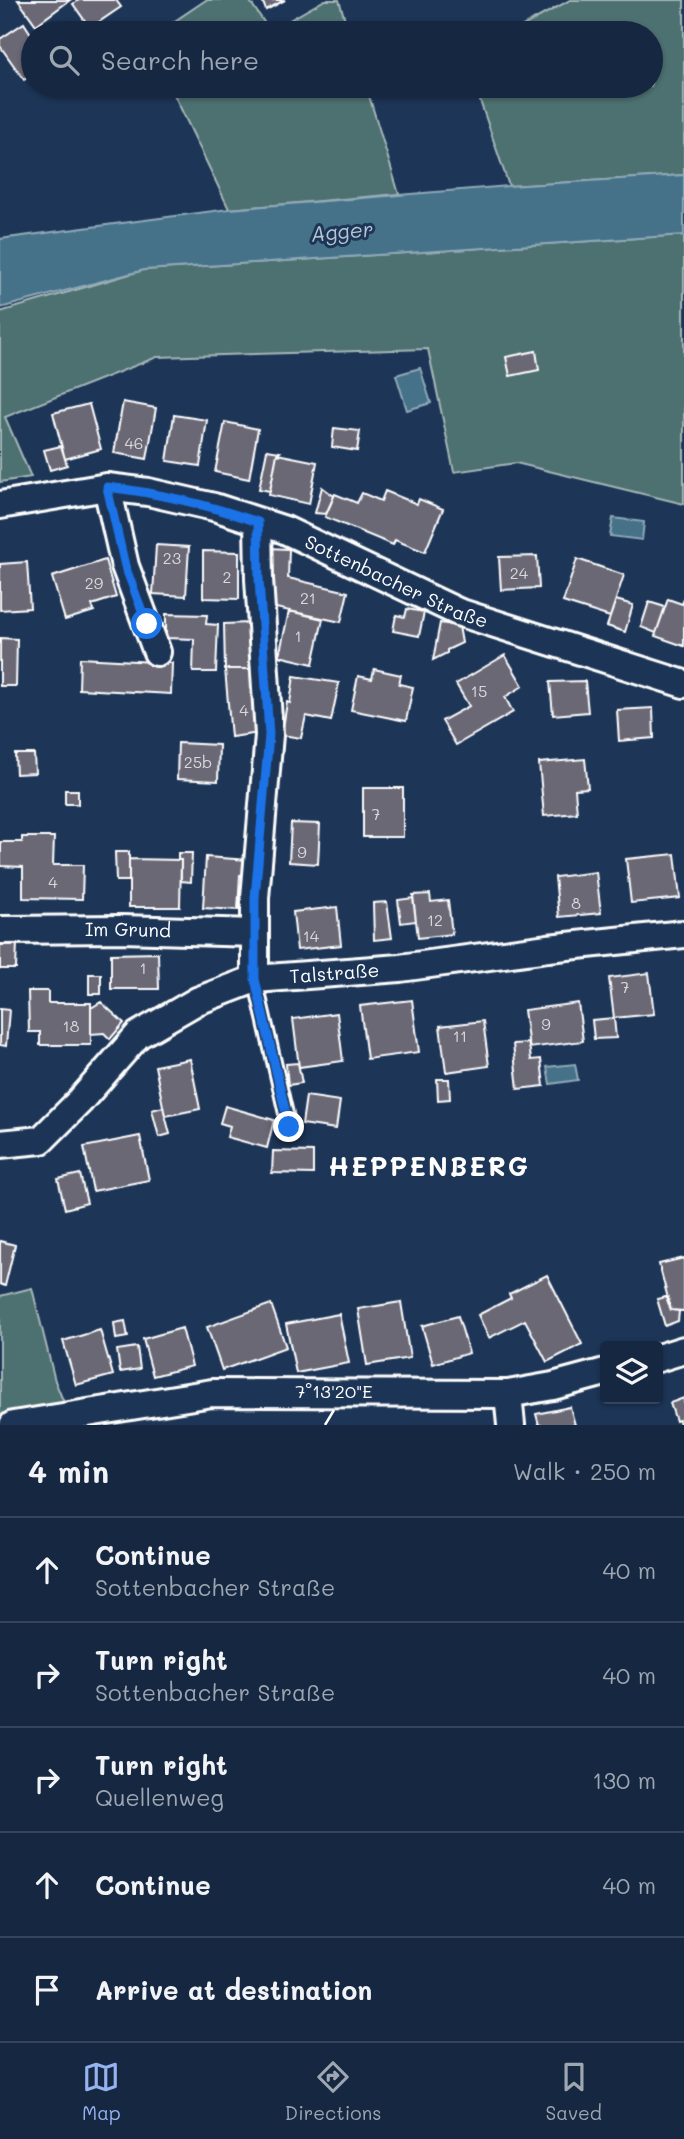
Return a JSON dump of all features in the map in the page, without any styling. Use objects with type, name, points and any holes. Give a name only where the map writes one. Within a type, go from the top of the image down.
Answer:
[{"type":"street","name":"Sottenbacher Straße","points":[[0,505],[107,487],[148,492],[201,504],[285,530],[458,611],[684,684]]},
{"type":"street","points":[[107,487],[125,566],[157,652]]},
{"type":"street","points":[[255,979],[255,898],[269,735],[258,522]]},
{"type":"street","name":"Im Grund","points":[[0,930],[122,929],[255,933]]},
{"type":"street","name":"Talstraße","points":[[0,1144],[41,1140],[80,1101],[138,1035],[197,1001],[255,979],[400,968],[548,948],[684,934]]},
{"type":"street","points":[[663,1356],[684,1350]]},
{"type":"street","points":[[13,1425],[212,1393],[508,1394],[600,1373]]},
{"type":"street","points":[[508,1394],[511,1425]]},
{"type":"lane","points":[[255,979],[289,1127]]},
{"type":"green space","points":[[206,0],[249,0],[263,21],[175,21]]},
{"type":"green space","points":[[325,0],[339,0],[345,21],[288,21]]},
{"type":"green space","points":[[570,0],[684,0],[684,175],[509,186],[479,98],[663,98],[663,21],[532,21]]},
{"type":"green space","points":[[176,98],[370,98],[399,194],[229,209]]},
{"type":"green space","points":[[684,235],[684,504],[516,463],[454,472],[428,349],[157,357],[5,417],[31,477],[0,482],[0,312],[144,270]]},
{"type":"green space","points":[[32,1288],[55,1381],[73,1425],[0,1425],[0,1296]]},
{"type":"water","name":"Agger","points":[[684,175],[684,235],[144,270],[0,308],[0,239],[229,209]]},
{"type":"water","points":[[420,368],[431,403],[407,410],[396,375]]},
{"type":"water","points":[[613,518],[644,522],[642,540],[610,536]]},
{"type":"water","points":[[575,1064],[578,1080],[550,1084],[547,1067]]},
{"type":"building","points":[[18,0],[70,0],[41,21],[33,21]]},
{"type":"building","points":[[79,0],[116,0],[121,7],[100,21],[85,21],[73,4]]},
{"type":"building","points":[[262,0],[285,0],[266,10]]},
{"type":"building","points":[[21,25],[21,76],[0,46],[0,39]]},
{"type":"building","points":[[536,351],[539,370],[510,376],[506,357]]},
{"type":"building","points":[[123,402],[156,408],[147,459],[114,453]]},
{"type":"building","points":[[89,404],[101,449],[65,459],[53,413]]},
{"type":"building","points":[[174,415],[207,420],[200,466],[167,461]]},
{"type":"building","points":[[225,422],[258,429],[249,479],[215,472]]},
{"type":"building","points":[[334,428],[360,431],[357,451],[332,447]]},
{"type":"building","points":[[61,446],[67,465],[50,470],[44,450]]},
{"type":"building","points":[[267,450],[280,452],[277,454],[270,491],[259,489]]},
{"type":"building","points":[[277,454],[317,462],[309,504],[269,495]]},
{"type":"building","points":[[322,487],[334,496],[326,514],[315,513]]},
{"type":"building","points":[[385,491],[417,504],[419,499],[443,509],[425,552],[395,540],[393,545],[325,517],[335,494],[357,503],[362,493],[381,501]]},
{"type":"building","points":[[156,545],[189,547],[186,596],[153,594]]},
{"type":"building","points":[[268,548],[289,549],[288,578],[348,592],[341,622],[271,607]]},
{"type":"building","points":[[203,551],[239,552],[239,599],[203,598]]},
{"type":"building","points":[[537,556],[539,588],[501,590],[499,557]]},
{"type":"building","points":[[577,559],[624,575],[610,617],[563,602]]},
{"type":"building","points":[[105,560],[116,597],[92,605],[94,611],[65,620],[52,577]]},
{"type":"building","points":[[27,562],[30,608],[0,610],[0,564]]},
{"type":"building","points":[[668,599],[682,604],[684,599],[684,646],[655,636]]},
{"type":"building","points":[[616,600],[633,605],[625,632],[607,626]]},
{"type":"building","points":[[649,602],[665,607],[656,633],[641,627]]},
{"type":"building","points":[[407,609],[424,612],[419,636],[393,631],[396,615],[405,617]]},
{"type":"building","points":[[289,611],[323,619],[313,664],[279,656]]},
{"type":"building","points":[[166,614],[207,615],[206,624],[218,625],[216,672],[193,672],[194,639],[166,638]]},
{"type":"building","points":[[249,623],[250,669],[225,669],[224,624]]},
{"type":"building","points":[[440,623],[459,626],[462,643],[433,660]]},
{"type":"building","points":[[0,638],[17,639],[16,686],[0,686]]},
{"type":"building","points":[[505,655],[523,686],[505,697],[513,712],[456,745],[442,721],[469,706],[456,684]]},
{"type":"building","points":[[80,658],[172,663],[171,694],[79,689]]},
{"type":"building","points":[[225,669],[250,669],[260,733],[231,737]]},
{"type":"building","points":[[374,669],[401,675],[399,684],[413,687],[406,721],[351,710],[358,676],[372,679]]},
{"type":"building","points":[[294,676],[339,683],[331,721],[306,716],[301,738],[282,735]]},
{"type":"building","points":[[585,681],[588,712],[553,715],[550,682]]},
{"type":"building","points":[[653,708],[654,738],[619,741],[617,710]]},
{"type":"building","points":[[178,743],[219,745],[218,781],[177,779]]},
{"type":"building","points":[[15,754],[34,754],[35,773],[16,774]]},
{"type":"building","points":[[585,759],[588,788],[575,789],[577,813],[544,816],[539,763]]},
{"type":"building","points":[[363,788],[403,788],[403,837],[363,837]]},
{"type":"building","points":[[65,790],[78,790],[78,804],[65,804]]},
{"type":"building","points":[[291,823],[320,824],[318,864],[289,862]]},
{"type":"building","points":[[22,837],[54,837],[53,865],[83,865],[82,899],[23,898],[23,867],[1,866],[1,842],[22,842]]},
{"type":"building","points":[[115,852],[129,852],[129,881],[116,881]]},
{"type":"building","points":[[178,853],[192,853],[191,882],[181,881],[181,860],[178,860]]},
{"type":"building","points":[[675,854],[680,898],[631,903],[626,859]]},
{"type":"building","points":[[206,857],[249,860],[248,875],[240,875],[238,910],[203,908]]},
{"type":"building","points":[[129,859],[181,860],[180,907],[129,907]]},
{"type":"building","points":[[596,872],[601,913],[559,917],[555,877]]},
{"type":"building","points":[[430,894],[431,902],[448,900],[452,934],[418,938],[413,895]]},
{"type":"building","points":[[413,898],[416,921],[401,923],[398,900]]},
{"type":"building","points":[[387,902],[392,938],[374,940],[373,903]]},
{"type":"building","points":[[337,907],[341,945],[297,950],[293,912]]},
{"type":"building","points":[[0,942],[17,942],[16,969],[0,969]]},
{"type":"building","points":[[158,953],[159,989],[111,989],[111,954]]},
{"type":"building","points":[[649,973],[654,1014],[614,1018],[609,978]]},
{"type":"building","points":[[89,974],[101,974],[101,994],[89,994]]},
{"type":"building","points":[[28,991],[48,991],[48,1003],[91,1003],[91,1045],[40,1045],[40,1032],[29,1032]]},
{"type":"building","points":[[412,1000],[419,1052],[367,1059],[360,1006]]},
{"type":"building","points":[[101,1002],[124,1023],[110,1039],[104,1033],[91,1034],[91,1008]]},
{"type":"building","points":[[578,1003],[583,1041],[529,1048],[524,1010]]},
{"type":"building","points":[[0,1009],[9,1010],[6,1046],[0,1045]]},
{"type":"building","points":[[337,1013],[343,1061],[299,1067],[293,1019]]},
{"type":"building","points":[[614,1018],[616,1038],[594,1039],[592,1020]]},
{"type":"building","points":[[483,1021],[489,1066],[446,1072],[440,1026]]},
{"type":"building","points":[[529,1043],[531,1060],[541,1059],[544,1086],[518,1089],[513,1044]]},
{"type":"building","points":[[190,1059],[200,1109],[165,1116],[155,1066]]},
{"type":"building","points":[[298,1063],[302,1083],[288,1085],[286,1064]]},
{"type":"building","points":[[437,1079],[449,1079],[450,1099],[438,1100]]},
{"type":"building","points":[[306,1096],[340,1101],[336,1129],[302,1124]]},
{"type":"building","points":[[225,1106],[274,1120],[267,1148],[227,1137],[230,1126],[220,1123]]},
{"type":"building","points":[[163,1107],[170,1134],[159,1137],[152,1110]]},
{"type":"building","points":[[140,1136],[149,1180],[93,1191],[84,1147]]},
{"type":"building","points":[[273,1151],[313,1152],[313,1174],[272,1173]]},
{"type":"building","points":[[80,1174],[87,1203],[65,1209],[58,1179]]},
{"type":"building","points":[[0,1241],[15,1245],[5,1286],[0,1284]]},
{"type":"building","points":[[684,1258],[684,1311],[671,1310],[659,1264]]},
{"type":"building","points":[[547,1275],[582,1344],[547,1362],[525,1320],[489,1338],[478,1315],[511,1298],[509,1294]]},
{"type":"building","points":[[666,1297],[671,1310],[679,1311],[678,1321],[665,1326],[657,1299]]},
{"type":"building","points":[[401,1302],[410,1358],[367,1365],[358,1309]]},
{"type":"building","points":[[271,1304],[286,1347],[222,1370],[207,1327]]},
{"type":"building","points":[[339,1314],[349,1363],[296,1373],[286,1324]]},
{"type":"building","points":[[458,1316],[469,1353],[433,1364],[422,1326]]},
{"type":"building","points":[[125,1321],[128,1337],[116,1339],[114,1323]]},
{"type":"building","points":[[182,1328],[192,1366],[153,1376],[143,1339]]},
{"type":"building","points":[[100,1330],[113,1375],[76,1385],[63,1341]]},
{"type":"building","points":[[137,1347],[140,1369],[120,1372],[117,1350]]},
{"type":"building","points":[[684,1398],[684,1425],[680,1425],[670,1403]]},
{"type":"building","points":[[570,1407],[575,1425],[539,1425],[536,1414]]},
{"type":"district","name":"HEPPENBERG","points":[[429,1167]]},
{"type":"route","points":[[147,624],[125,566],[107,487],[148,492],[214,507],[258,522],[269,735],[255,898],[255,979],[289,1127]]}]
